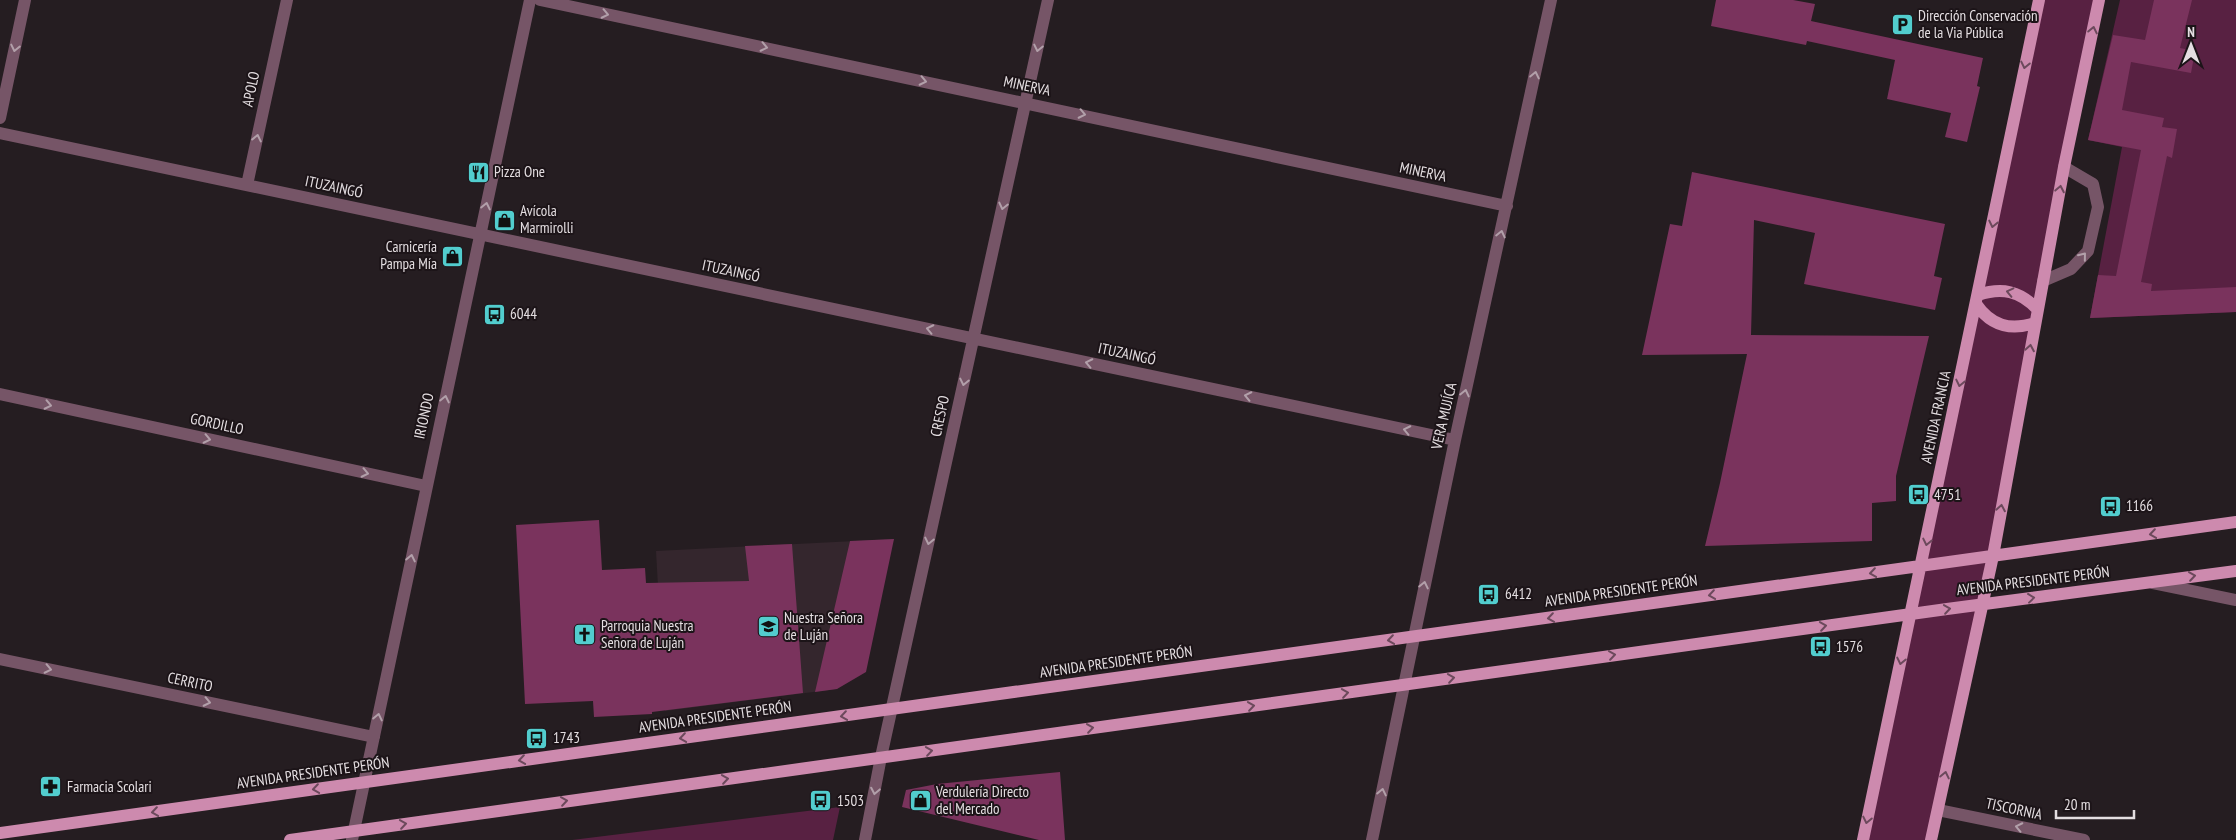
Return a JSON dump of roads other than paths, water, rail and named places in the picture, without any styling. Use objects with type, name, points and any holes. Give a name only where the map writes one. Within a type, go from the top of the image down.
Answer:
[{"type":"main road","name":"AVENIDA FRANCIA","points":[[1863,840],[1922,566],[2039,0]]},
{"type":"main road","points":[[1931,840],[1992,556],[2064,167],[2099,0]]},
{"type":"main road","points":[[2035,323],[2022,327],[2008,328],[1990,319],[1977,299],[1991,290],[2004,290],[2017,293],[2037,309]]},
{"type":"main road","name":"AVENIDA PRESIDENTE PERÓN","points":[[0,833],[2236,522]]},
{"type":"main road","name":"AVENIDA PRESIDENTE PERÓN","points":[[290,840],[353,835],[881,757],[1982,604],[2236,571]]},
{"type":"street","points":[[0,118],[25,0]]},
{"type":"street","name":"APOLO","points":[[247,185],[287,0]]},
{"type":"street","name":"IRIONDO","points":[[353,835],[530,0]]},
{"type":"street","name":"MINERVA","points":[[540,0],[1507,206]]},
{"type":"street","name":"CRESPO","points":[[865,840],[881,757],[1048,0]]},
{"type":"street","name":"VERA MUJÍCA","points":[[1372,840],[1413,637],[1551,0]]},
{"type":"street","name":"ITUZAINGÓ","points":[[0,133],[1455,440]]},
{"type":"street","points":[[2043,280],[2071,269],[2088,251],[2098,207],[2093,184],[2064,167]]},
{"type":"street","name":"GORDILLO","points":[[0,394],[426,486]]},
{"type":"street","points":[[2150,582],[2236,600]]},
{"type":"street","name":"CERRITO","points":[[0,659],[374,737]]},
{"type":"street","name":"TISCORNIA","points":[[1938,810],[2084,840]]},
{"type":"place","name":"Dirección Conservación de la Via Pública","points":[[1902,25]]},
{"type":"place","name":"Pizza One","points":[[478,172]]},
{"type":"place","name":"Avícola Marmirolli","points":[[504,220]]},
{"type":"place","name":"Carnicería Pampa Mía","points":[[453,256]]},
{"type":"place","name":"6044","points":[[494,314]]},
{"type":"place","name":"4751","points":[[1918,495]]},
{"type":"place","name":"1166","points":[[2110,506]]},
{"type":"place","name":"6412","points":[[1489,594]]},
{"type":"place","name":"Nuestra Señora de Luján","points":[[768,627]]},
{"type":"place","name":"Parroquia Nuestra Señora de Luján","points":[[585,635]]},
{"type":"place","name":"1576","points":[[1820,647]]},
{"type":"place","name":"1743","points":[[537,738]]},
{"type":"place","name":"Farmacia Scolari","points":[[51,787]]},
{"type":"place","name":"1503","points":[[821,801]]},
{"type":"place","name":"Verdulería Directo del Mercado","points":[[920,801]]}]
